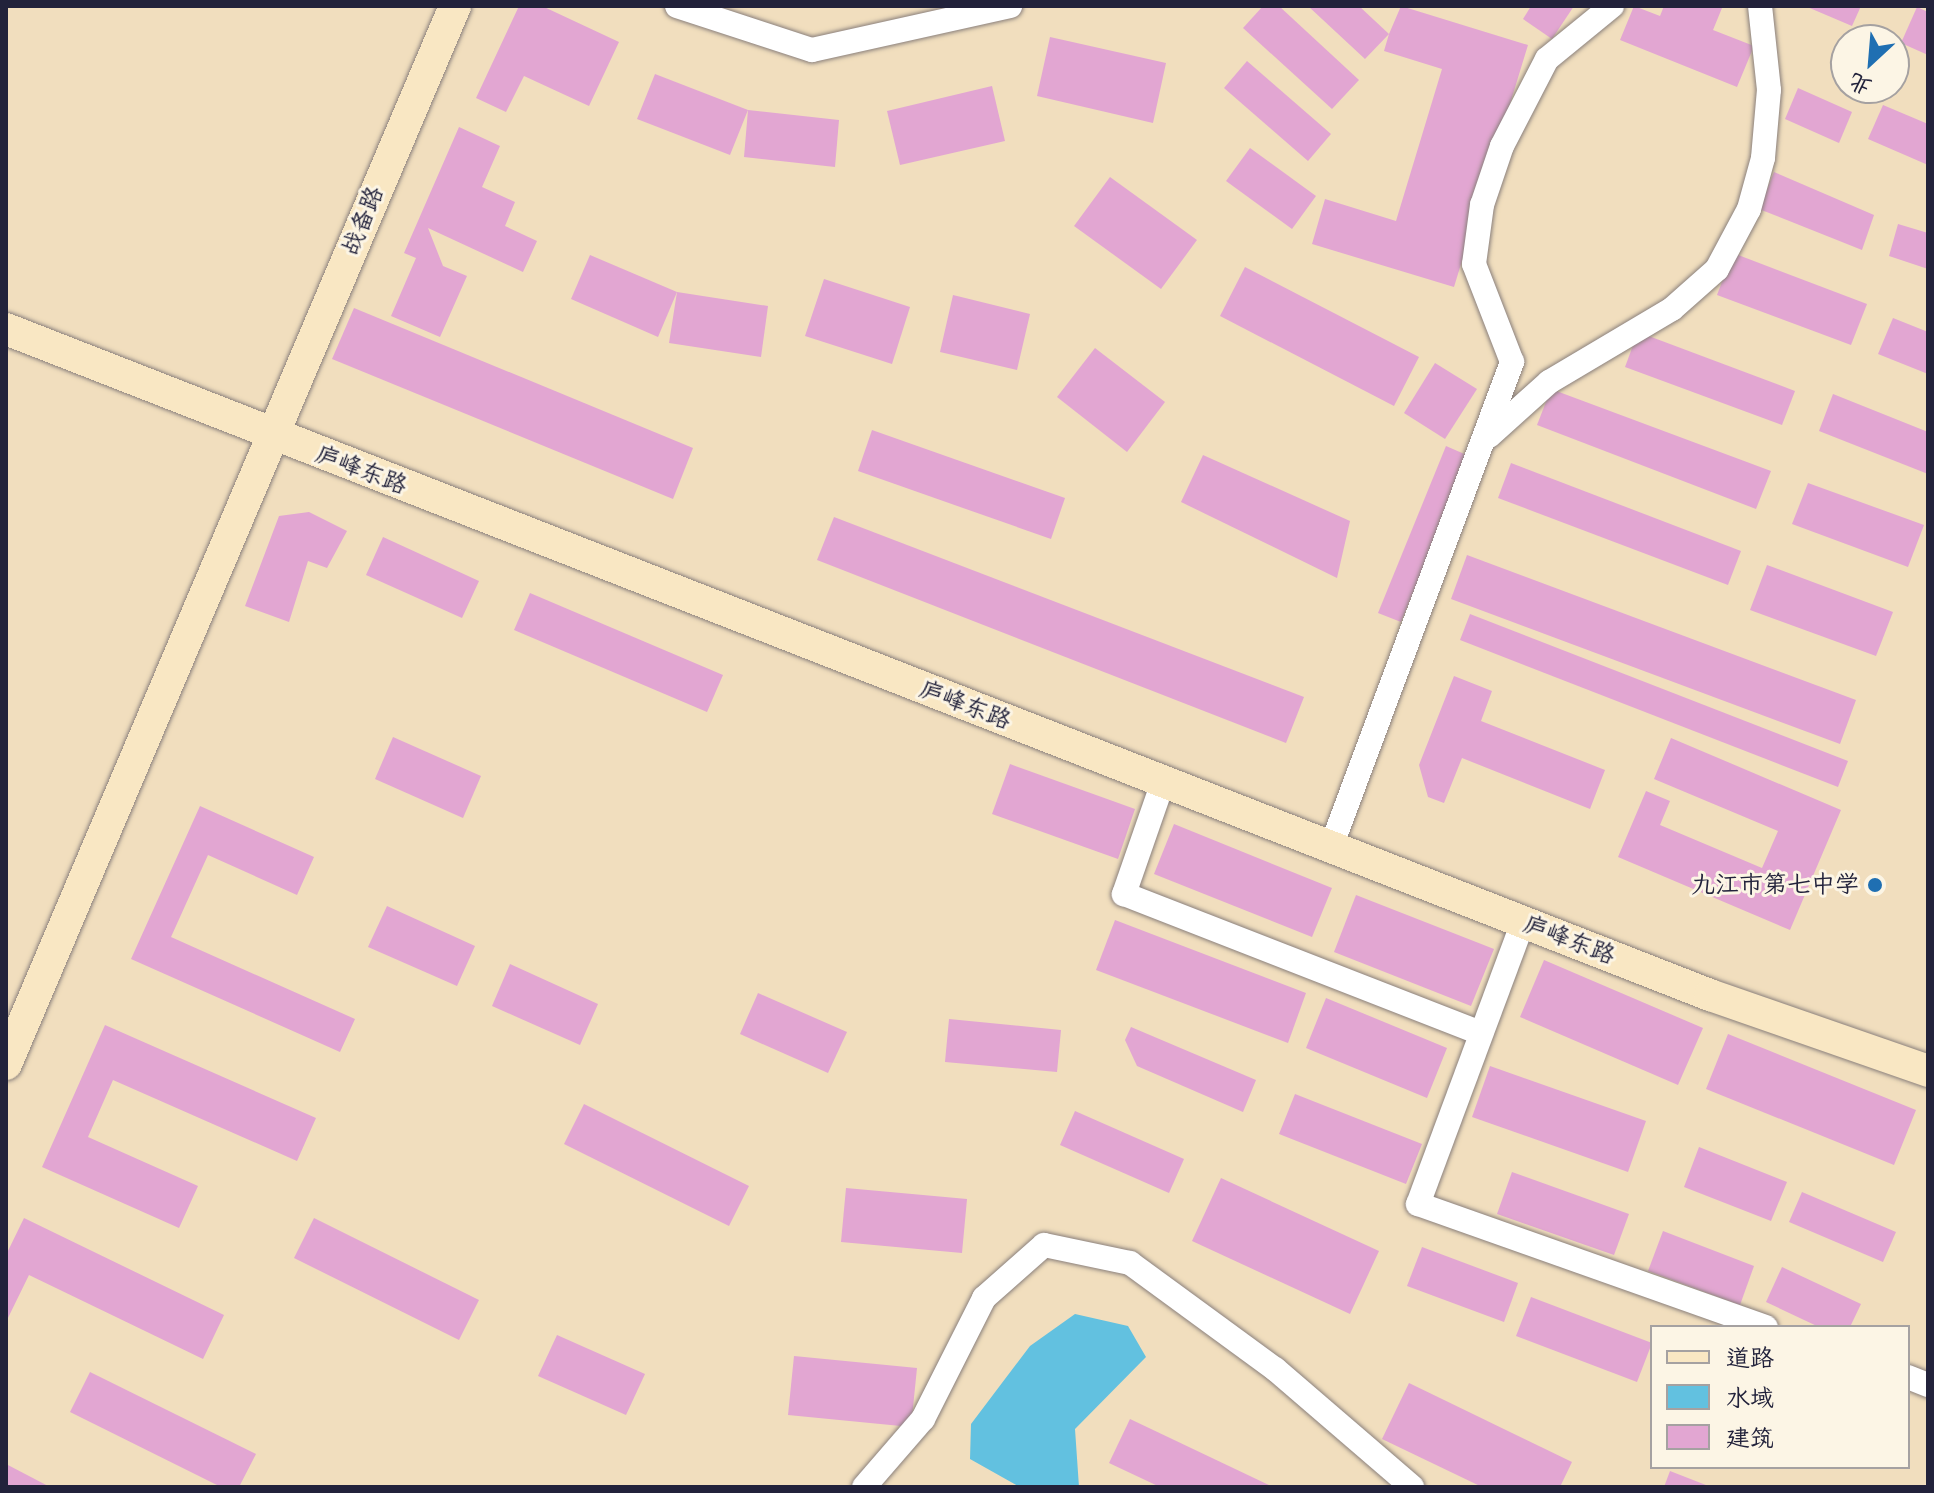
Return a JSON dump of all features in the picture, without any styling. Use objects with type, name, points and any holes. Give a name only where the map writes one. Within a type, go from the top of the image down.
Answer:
[{"type":"main road","name":"战备路","points":[[6,1064],[275,437],[455,6]]},
{"type":"main road","name":"庐峰东路","points":[[9,335],[1710,995],[1928,1071]]},
{"type":"street","points":[[677,6],[812,50],[1010,6]]},
{"type":"street","points":[[1331,847],[1487,437],[1512,362],[1474,264],[1482,205],[1502,146],[1547,59],[1612,6]]},
{"type":"street","points":[[1487,437],[1549,382],[1672,309],[1717,269],[1749,209],[1763,158],[1769,90],[1760,6]]},
{"type":"street","points":[[1163,782],[1124,894],[1481,1033]]},
{"type":"street","points":[[1523,922],[1418,1204],[1760,1325]]},
{"type":"street","points":[[864,1487],[923,1419],[984,1298],[1044,1245],[1130,1263],[1275,1369],[1412,1487]]},
{"type":"water","points":[[1075,1314],[1128,1326],[1146,1357],[1075,1429],[1079,1487],[1020,1487],[970,1459],[971,1424],[1030,1346]]},
{"type":"building","points":[[519,6],[542,6],[619,42],[589,106],[524,76],[506,112],[476,98]]},
{"type":"building","points":[[1263,6],[1279,6],[1359,80],[1332,109],[1243,28]]},
{"type":"building","points":[[1308,6],[1359,6],[1389,34],[1365,59]]},
{"type":"building","points":[[1401,6],[1528,45],[1454,287],[1312,244],[1325,199],[1396,221],[1442,69],[1384,51]]},
{"type":"building","points":[[1531,6],[1574,6],[1552,39],[1523,19]]},
{"type":"building","points":[[1634,6],[1660,16],[1664,6],[1722,8],[1713,30],[1754,46],[1737,87],[1620,40]]},
{"type":"building","points":[[1805,6],[1861,6],[1853,24]]},
{"type":"building","points":[[1917,7],[1928,12],[1928,55],[1910,47],[1909,24]]},
{"type":"building","points":[[1050,37],[1166,63],[1153,123],[1037,96]]},
{"type":"building","points":[[1247,61],[1331,134],[1308,161],[1224,88]]},
{"type":"building","points":[[655,74],[748,110],[730,155],[637,119]]},
{"type":"building","points":[[992,86],[1005,141],[900,165],[887,111]]},
{"type":"building","points":[[1798,88],[1852,112],[1839,143],[1785,119]]},
{"type":"building","points":[[1883,105],[1928,124],[1928,165],[1868,139]]},
{"type":"building","points":[[748,110],[839,120],[835,167],[744,157]]},
{"type":"building","points":[[459,127],[500,146],[482,187],[515,202],[505,226],[537,241],[523,272],[428,228],[443,266],[467,276],[440,337],[391,316],[416,258],[404,253]]},
{"type":"building","points":[[1250,148],[1316,196],[1292,229],[1226,181]]},
{"type":"building","points":[[1774,172],[1874,215],[1862,250],[1759,209]]},
{"type":"building","points":[[1110,177],[1197,240],[1161,289],[1074,226]]},
{"type":"building","points":[[1898,224],[1928,233],[1928,269],[1889,256]]},
{"type":"building","points":[[1733,253],[1867,304],[1851,345],[1717,295]]},
{"type":"building","points":[[590,255],[677,292],[658,337],[571,299]]},
{"type":"building","points":[[1245,267],[1419,357],[1394,406],[1220,316]]},
{"type":"building","points":[[824,279],[910,307],[892,364],[805,336]]},
{"type":"building","points":[[677,292],[768,306],[761,357],[669,343]]},
{"type":"building","points":[[953,295],[1030,314],[1017,370],[940,352]]},
{"type":"building","points":[[354,308],[693,448],[673,499],[332,359]]},
{"type":"building","points":[[1893,318],[1928,332],[1928,374],[1878,354]]},
{"type":"building","points":[[1638,332],[1795,391],[1782,425],[1625,367]]},
{"type":"building","points":[[1095,348],[1165,402],[1127,452],[1057,397]]},
{"type":"building","points":[[1435,363],[1477,389],[1445,439],[1404,413]]},
{"type":"building","points":[[1551,389],[1771,471],[1756,509],[1537,425]]},
{"type":"building","points":[[1833,394],[1928,432],[1928,474],[1819,431]]},
{"type":"building","points":[[872,430],[1065,498],[1051,539],[858,471]]},
{"type":"building","points":[[1446,446],[1469,456],[1401,622],[1378,613]]},
{"type":"building","points":[[1203,455],[1350,521],[1337,578],[1181,502]]},
{"type":"building","points":[[1511,463],[1741,551],[1728,585],[1498,498]]},
{"type":"building","points":[[1808,483],[1924,525],[1908,567],[1792,524]]},
{"type":"building","points":[[309,512],[347,531],[327,568],[308,561],[289,622],[245,606],[279,516]]},
{"type":"building","points":[[834,517],[1304,697],[1286,743],[817,560]]},
{"type":"building","points":[[383,537],[479,581],[462,618],[366,575]]},
{"type":"building","points":[[1467,555],[1856,700],[1840,744],[1451,599]]},
{"type":"building","points":[[1767,565],[1893,612],[1876,656],[1750,610]]},
{"type":"building","points":[[530,593],[723,675],[707,712],[514,630]]},
{"type":"building","points":[[1470,614],[1848,761],[1838,787],[1460,640]]},
{"type":"building","points":[[1454,676],[1492,691],[1481,721],[1605,770],[1590,809],[1462,758],[1444,803],[1428,797],[1419,765]]},
{"type":"building","points":[[393,737],[481,776],[463,818],[375,779]]},
{"type":"building","points":[[1671,738],[1841,810],[1790,930],[1618,857],[1646,791],[1670,801],[1660,825],[1762,868],[1778,831],[1654,779]]},
{"type":"building","points":[[1010,764],[1135,809],[1118,859],[992,814]]},
{"type":"building","points":[[200,806],[314,857],[297,895],[208,855],[171,937],[355,1019],[340,1052],[131,959]]},
{"type":"building","points":[[1174,824],[1332,888],[1312,937],[1154,874]]},
{"type":"building","points":[[1356,895],[1494,949],[1471,1006],[1334,952]]},
{"type":"building","points":[[387,906],[475,946],[457,986],[368,947]]},
{"type":"building","points":[[1115,920],[1306,993],[1288,1043],[1096,970]]},
{"type":"building","points":[[1544,960],[1703,1028],[1678,1085],[1520,1017]]},
{"type":"building","points":[[510,964],[598,1004],[580,1045],[492,1006]]},
{"type":"building","points":[[758,993],[847,1032],[828,1073],[740,1034]]},
{"type":"building","points":[[1326,998],[1447,1048],[1427,1098],[1306,1048]]},
{"type":"building","points":[[949,1019],[1061,1030],[1057,1072],[945,1062]]},
{"type":"building","points":[[105,1025],[316,1118],[297,1161],[113,1080],[88,1137],[198,1186],[179,1228],[42,1167]]},
{"type":"building","points":[[1131,1027],[1256,1080],[1243,1112],[1137,1066],[1125,1040]]},
{"type":"building","points":[[1728,1034],[1916,1110],[1894,1165],[1706,1089]]},
{"type":"building","points":[[1490,1066],[1646,1121],[1628,1172],[1472,1117]]},
{"type":"building","points":[[1295,1094],[1422,1144],[1406,1184],[1279,1134]]},
{"type":"building","points":[[584,1104],[749,1186],[729,1226],[564,1144]]},
{"type":"building","points":[[1075,1111],[1184,1159],[1169,1193],[1060,1145]]},
{"type":"building","points":[[1699,1147],[1787,1182],[1771,1221],[1684,1187]]},
{"type":"building","points":[[1512,1172],[1629,1214],[1614,1255],[1497,1214]]},
{"type":"building","points":[[1221,1178],[1379,1251],[1350,1314],[1192,1241]]},
{"type":"building","points":[[846,1188],[967,1199],[962,1253],[841,1242]]},
{"type":"building","points":[[1802,1192],[1896,1232],[1883,1262],[1789,1222]]},
{"type":"building","points":[[24,1218],[224,1315],[203,1359],[29,1275],[6,1322],[6,1255]]},
{"type":"building","points":[[314,1218],[479,1300],[459,1340],[294,1258]]},
{"type":"building","points":[[1663,1231],[1754,1266],[1740,1305],[1648,1271]]},
{"type":"building","points":[[1422,1247],[1518,1283],[1504,1322],[1407,1286]]},
{"type":"building","points":[[1782,1267],[1861,1304],[1851,1325],[1815,1325],[1766,1302]]},
{"type":"building","points":[[1531,1297],[1650,1342],[1650,1348],[1637,1382],[1516,1336]]},
{"type":"building","points":[[557,1335],[645,1374],[626,1415],[538,1376]]},
{"type":"building","points":[[794,1356],[917,1368],[911,1427],[788,1415]]},
{"type":"building","points":[[90,1372],[256,1454],[239,1487],[221,1487],[70,1412]]},
{"type":"building","points":[[1409,1383],[1572,1462],[1560,1487],[1482,1487],[1382,1439]]},
{"type":"building","points":[[1130,1419],[1273,1487],[1160,1487],[1109,1463]]},
{"type":"building","points":[[6,1464],[50,1487],[6,1487]]},
{"type":"building","points":[[1670,1471],[1711,1487],[1664,1487]]},
{"type":"place","name":"九江市第七中学","points":[[1875,885]]}]
